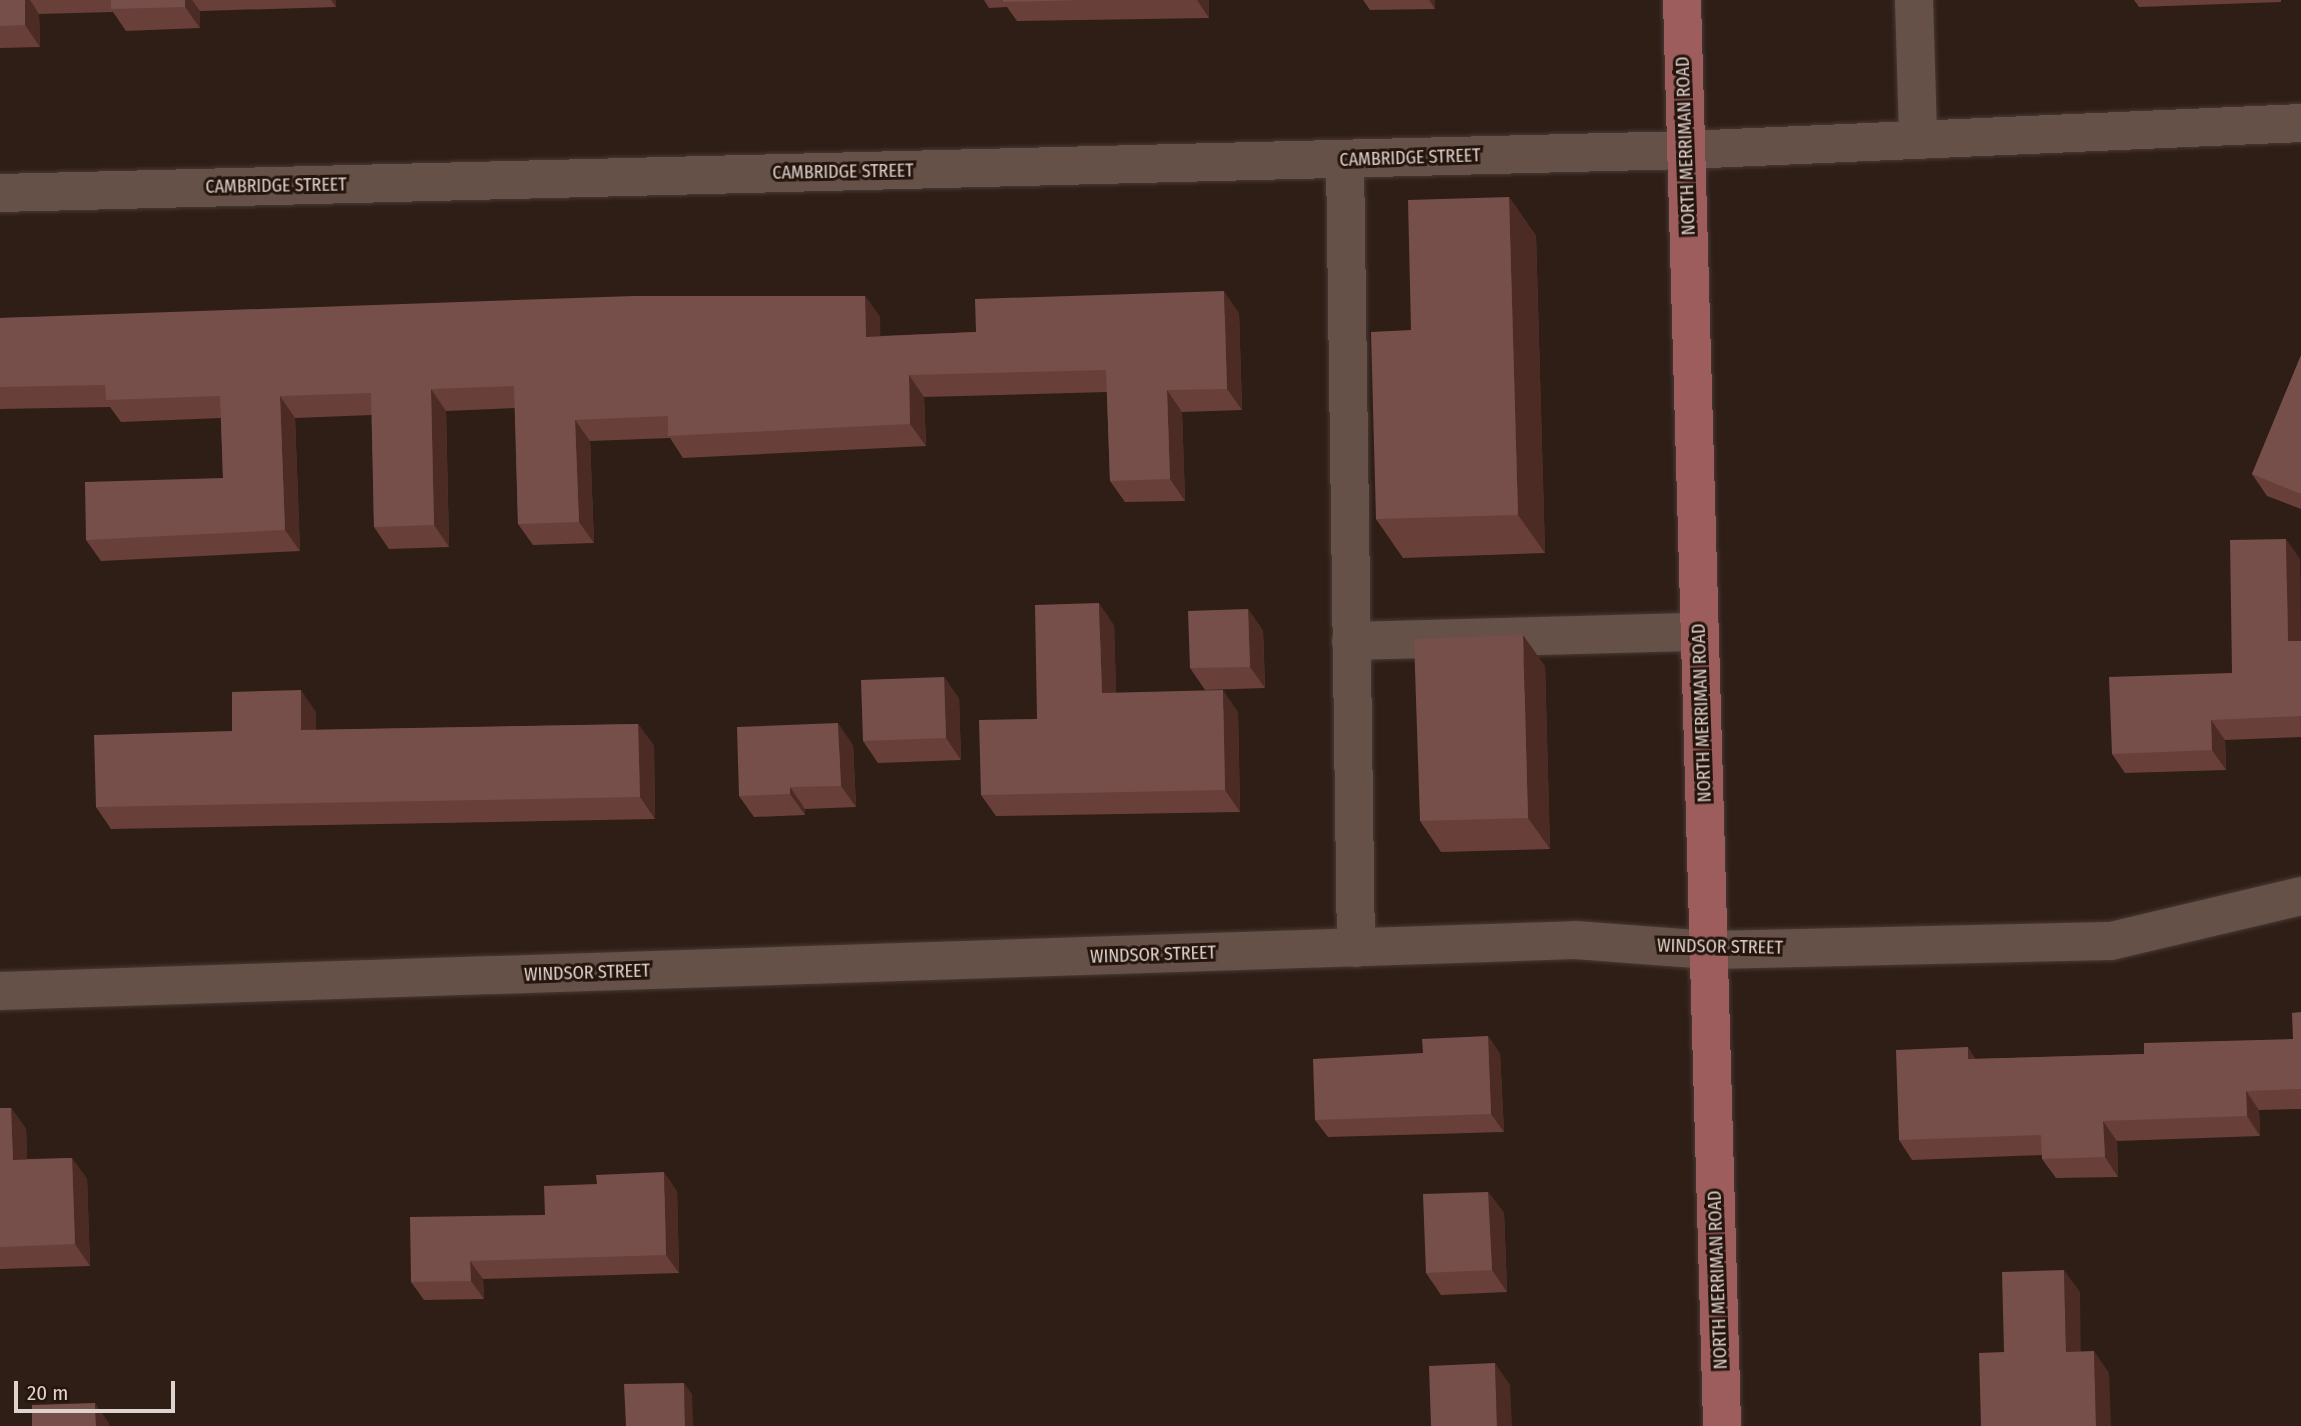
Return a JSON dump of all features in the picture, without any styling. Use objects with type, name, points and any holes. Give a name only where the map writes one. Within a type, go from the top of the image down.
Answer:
[{"type":"main road","name":"NORTH MERRIMAN ROAD","points":[[1682,0],[1722,1426]]},
{"type":"street","points":[[1914,0],[1918,137]]},
{"type":"street","name":"CAMBRIDGE STREET","points":[[0,193],[1686,150],[1918,137],[2301,123]]},
{"type":"street","points":[[1345,160],[1356,948]]},
{"type":"street","points":[[1351,641],[1700,632]]},
{"type":"street","name":"WINDSOR STREET","points":[[0,991],[1575,940],[1709,950],[2111,942],[2301,896]]},
{"type":"building","points":[[0,0],[25,0],[25,25],[0,26]]},
{"type":"building","points":[[111,0],[185,0],[185,7],[111,9]]},
{"type":"building","points":[[1003,0],[1081,0],[1003,2]]},
{"type":"building","points":[[1509,197],[1518,515],[1376,519],[1371,332],[1411,330],[1408,200]]},
{"type":"building","points":[[1224,291],[1227,389],[1167,390],[1170,479],[1110,481],[1106,370],[909,375],[910,424],[668,436],[668,416],[575,420],[579,522],[518,524],[514,386],[431,389],[434,525],[374,527],[371,393],[280,396],[285,530],[86,540],[85,482],[223,478],[220,396],[106,400],[105,385],[0,387],[0,318],[634,296],[865,296],[866,337],[976,332],[975,299]]},
{"type":"building","points":[[2301,355],[2301,494],[2252,474]]},
{"type":"building","points":[[2286,539],[2288,641],[2301,641],[2301,716],[2211,720],[2212,750],[2112,754],[2109,677],[2232,673],[2230,540]]},
{"type":"building","points":[[1099,603],[1102,693],[1223,690],[1225,790],[981,795],[979,720],[1037,719],[1035,605]]},
{"type":"building","points":[[1248,609],[1250,667],[1190,668],[1188,611]]},
{"type":"building","points":[[1523,635],[1528,818],[1420,821],[1414,639]]},
{"type":"building","points":[[944,677],[946,738],[863,741],[861,680]]},
{"type":"building","points":[[301,690],[301,730],[638,724],[640,797],[96,807],[94,735],[232,731],[232,692]]},
{"type":"building","points":[[838,723],[841,786],[790,787],[790,794],[739,796],[737,727]]},
{"type":"building","points":[[2301,1012],[2301,1089],[2246,1091],[2247,1116],[2103,1121],[2105,1157],[2042,1159],[2041,1135],[1899,1140],[1896,1050],[1968,1047],[1968,1059],[2144,1054],[2144,1043],[2293,1039],[2292,1013]]},
{"type":"building","points":[[1488,1036],[1491,1114],[1315,1120],[1313,1059],[1423,1053],[1422,1039]]},
{"type":"building","points":[[0,1108],[11,1108],[13,1160],[72,1158],[75,1244],[0,1247]]},
{"type":"building","points":[[664,1172],[666,1255],[470,1261],[471,1281],[411,1282],[410,1217],[545,1215],[544,1186],[597,1184],[596,1175]]},
{"type":"building","points":[[1488,1192],[1492,1270],[1426,1273],[1423,1194]]},
{"type":"building","points":[[2064,1270],[2066,1352],[2094,1351],[2096,1426],[1981,1426],[1979,1353],[2004,1352],[2002,1272]]},
{"type":"building","points":[[1495,1363],[1497,1426],[1431,1426],[1429,1366]]},
{"type":"building","points":[[684,1383],[685,1426],[626,1426],[624,1384]]},
{"type":"building","points":[[95,1403],[96,1426],[32,1426],[32,1405]]}]
